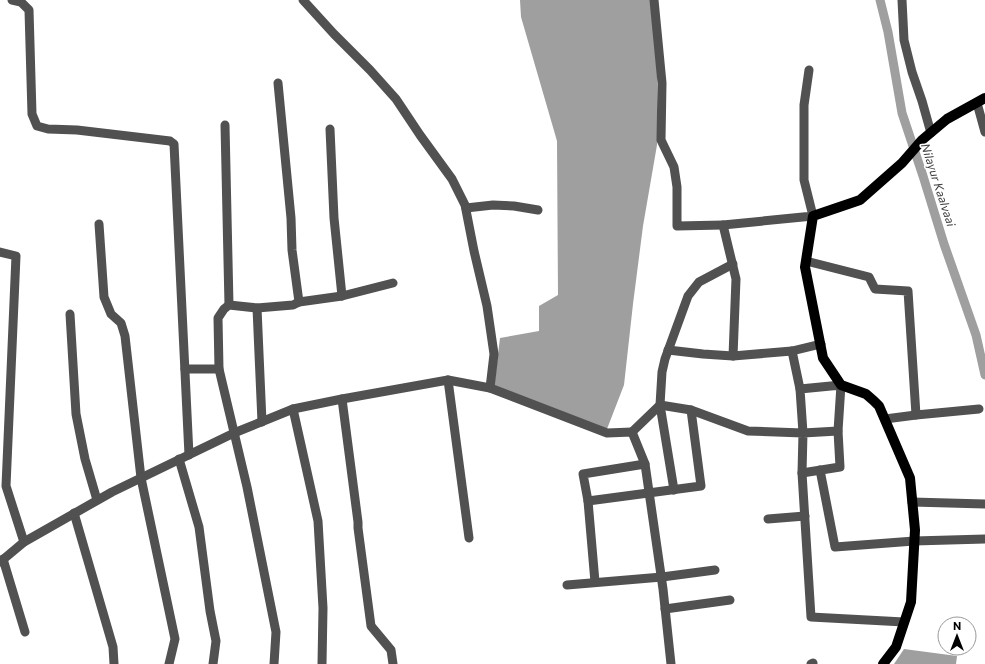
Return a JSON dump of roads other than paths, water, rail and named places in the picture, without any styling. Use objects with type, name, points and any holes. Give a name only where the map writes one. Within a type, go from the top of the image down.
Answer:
[{"type":"main road","points":[[883,664],[896,647],[911,602],[915,530],[910,478],[879,406],[866,394],[841,385],[823,358],[805,267],[813,216],[860,200],[902,163],[922,140],[947,119],[981,101]]},
{"type":"street","points":[[12,0],[21,2],[29,10],[32,114],[37,126],[48,129],[77,130],[170,141],[174,144],[189,455]]},
{"type":"street","points":[[303,0],[396,99],[452,179],[465,205],[487,306],[494,354],[490,388]]},
{"type":"street","points":[[654,0],[662,83],[661,140],[674,167],[677,187],[677,226],[724,225],[813,216],[804,180],[804,105],[809,70]]},
{"type":"street","points":[[902,0],[904,40],[912,72],[931,133]]},
{"type":"street","points":[[278,83],[291,218],[292,250],[299,302]]},
{"type":"street","points":[[981,101],[985,132]]},
{"type":"street","points":[[225,125],[229,305]]},
{"type":"street","points":[[330,129],[334,218],[342,296]]},
{"type":"street","points":[[466,208],[494,205],[514,206],[538,210]]},
{"type":"street","points":[[99,224],[104,297],[111,314],[121,323],[125,336],[140,478],[175,639],[169,664]]},
{"type":"street","points":[[724,225],[736,279],[733,356]]},
{"type":"street","points":[[0,252],[16,256],[6,486],[24,542]]},
{"type":"street","points":[[806,261],[869,277],[876,289],[908,291],[916,415]]},
{"type":"street","points":[[674,490],[660,405],[662,372],[668,350],[688,296],[699,282],[732,264]]},
{"type":"street","points":[[274,664],[276,632],[247,487],[219,369],[218,318],[224,309],[229,305],[257,308],[292,305],[299,302],[342,296],[393,283]]},
{"type":"street","points":[[257,308],[262,422]]},
{"type":"street","points":[[70,314],[76,414],[85,459],[97,500]]},
{"type":"street","points":[[668,350],[733,356],[792,351],[820,344]]},
{"type":"street","points":[[792,351],[800,389],[803,433],[802,473],[811,617],[904,622]]},
{"type":"street","points":[[185,369],[219,369]]},
{"type":"street","points":[[448,380],[469,538]]},
{"type":"street","points":[[26,632],[2,560],[24,542],[97,500],[234,433],[293,409],[448,380],[490,388],[607,433],[632,432],[660,405]]},
{"type":"street","points":[[800,389],[841,385],[838,431],[840,467],[802,473]]},
{"type":"street","points":[[342,399],[371,626],[391,650],[393,664]]},
{"type":"street","points":[[660,405],[691,410],[748,431],[803,433],[838,431]]},
{"type":"street","points":[[293,409],[318,521],[323,608],[322,664]]},
{"type":"street","points":[[884,419],[979,409]]},
{"type":"street","points":[[588,501],[701,486],[691,410]]},
{"type":"street","points":[[632,432],[644,464],[649,493],[662,577],[671,664]]},
{"type":"street","points":[[179,459],[199,527],[210,611],[216,641],[213,664]]},
{"type":"street","points":[[595,582],[588,501],[583,474],[644,464]]},
{"type":"street","points":[[820,470],[835,547],[914,541],[985,539]]},
{"type":"street","points":[[912,502],[985,504]]},
{"type":"street","points":[[74,513],[113,647],[114,664]]},
{"type":"street","points":[[768,519],[805,516]]},
{"type":"street","points":[[567,585],[662,577],[715,570]]},
{"type":"street","points":[[665,609],[730,600]]},
{"type":"waterway","name":"Nilayur Kaalvaai","points":[[880,0],[888,32],[902,113],[944,244],[976,335],[985,375]]}]
